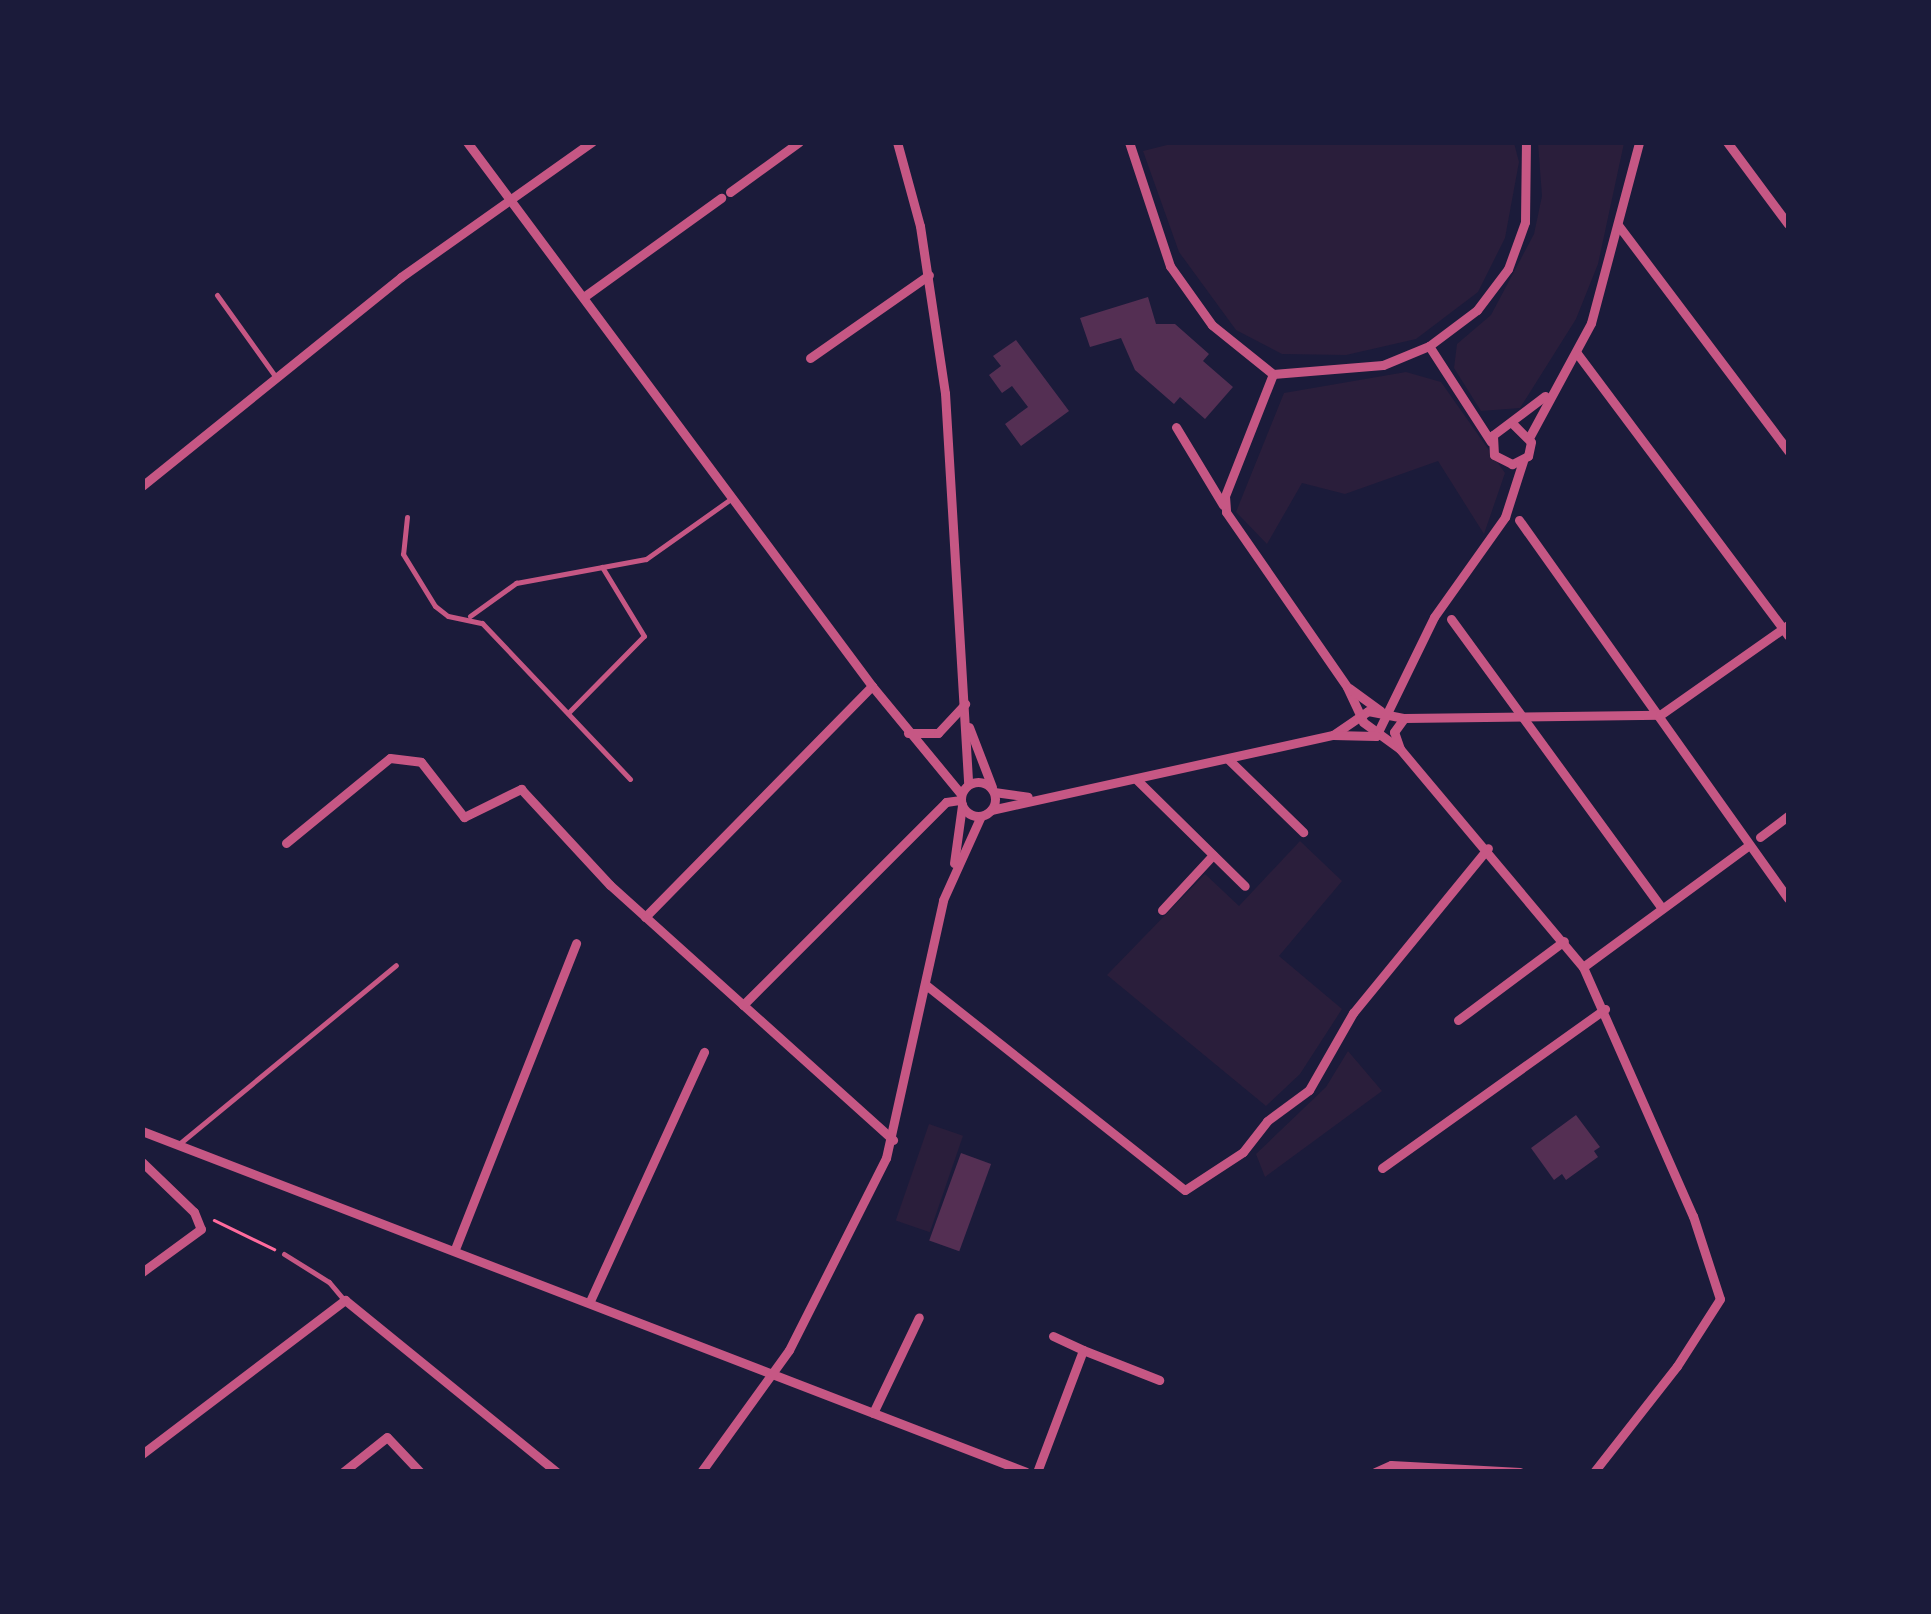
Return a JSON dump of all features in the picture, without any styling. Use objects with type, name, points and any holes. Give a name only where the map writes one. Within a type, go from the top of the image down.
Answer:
[{"type":"street","points":[[467,142],[515,200],[908,734],[961,800],[981,816]]},
{"type":"street","points":[[142,486],[401,277],[592,142]]},
{"type":"street","points":[[584,296],[799,142]]},
{"type":"street","points":[[701,1472],[788,1350],[893,1140],[953,871],[961,800],[968,784],[946,393],[928,275],[897,142]]},
{"type":"street","points":[[1129,142],[1170,266],[1212,325],[1273,374],[1383,364],[1429,346],[1476,310],[1508,269],[1525,222],[1530,168],[1526,142]]},
{"type":"street","points":[[1376,736],[1434,617],[1505,516],[1530,436],[1550,391],[1576,352],[1600,298],[1639,142]]},
{"type":"street","points":[[1727,142],[1788,224]]},
{"type":"street","points":[[1618,226],[1788,451]]},
{"type":"street","points":[[810,358],[928,275]]},
{"type":"street","points":[[1429,346],[1474,412],[1499,460],[1523,461]]},
{"type":"street","points":[[1346,687],[1387,713],[1404,718],[1660,715],[1787,630],[1576,352]]},
{"type":"street","points":[[1224,504],[1273,374]]},
{"type":"street","points":[[1491,442],[1550,391]]},
{"type":"street","points":[[1474,412],[1530,436]]},
{"type":"street","points":[[1176,427],[1346,687],[1358,714],[1376,736],[1400,749],[1488,848],[1583,967],[1605,1009],[1639,1103],[1694,1216],[1720,1299],[1678,1366],[1594,1472]]},
{"type":"street","points":[[1519,520],[1788,898]]},
{"type":"street","points":[[1451,618],[1662,908]]},
{"type":"street","points":[[645,916],[872,686]]},
{"type":"street","points":[[908,734],[938,733],[965,704]]},
{"type":"street","points":[[1333,735],[1358,714],[1387,713]]},
{"type":"street","points":[[1400,749],[1394,732],[1404,718]]},
{"type":"street","points":[[966,720],[994,790],[992,810]]},
{"type":"street","points":[[953,871],[981,816],[992,810],[1333,735],[1376,736]]},
{"type":"street","points":[[286,844],[385,760],[417,761],[464,817],[521,789],[645,916],[893,1140]]},
{"type":"street","points":[[1228,760],[1303,832]]},
{"type":"street","points":[[1137,780],[1245,886]]},
{"type":"street","points":[[968,784],[984,782],[994,790],[1041,798]]},
{"type":"street","points":[[743,1005],[946,802],[961,800]]},
{"type":"street","points":[[1760,837],[1788,816]]},
{"type":"street","points":[[1583,967],[1750,844]]},
{"type":"street","points":[[926,985],[1185,1190],[1243,1152],[1267,1121],[1310,1090],[1353,1013],[1488,848]]},
{"type":"street","points":[[1162,910],[1213,854]]},
{"type":"street","points":[[1458,1020],[1564,941]]},
{"type":"street","points":[[455,1249],[576,943]]},
{"type":"street","points":[[1382,1168],[1605,1009]]},
{"type":"street","points":[[590,1301],[704,1052]]},
{"type":"street","points":[[142,1131],[1026,1472]]},
{"type":"street","points":[[142,1162],[199,1220],[198,1234],[142,1272]]},
{"type":"street","points":[[142,1454],[344,1300],[557,1472]]},
{"type":"street","points":[[873,1412],[918,1317]]},
{"type":"street","points":[[1054,1336],[1159,1380]]},
{"type":"street","points":[[1037,1472],[1083,1350]]},
{"type":"street","points":[[343,1472],[387,1437],[420,1472]]},
{"type":"street","points":[[1375,1472],[1391,1465],[1520,1472]]},
{"type":"lane","points":[[216,294],[277,379]]},
{"type":"lane","points":[[470,616],[516,583],[646,559],[732,498]]},
{"type":"lane","points":[[407,517],[403,554],[410,572],[440,611],[470,616],[630,779]]},
{"type":"lane","points":[[568,713],[644,636],[602,567]]},
{"type":"lane","points":[[178,1145],[396,965]]},
{"type":"lane","points":[[284,1254],[333,1285],[344,1300]]},
{"type":"path","points":[[199,1220],[215,1220],[284,1254]]},
{"type":"shaded area","points":[[1179,142],[1514,143],[1519,162],[1505,238],[1478,292],[1416,339],[1346,355],[1282,354],[1236,330],[1179,252],[1143,151]]},
{"type":"shaded area","points":[[1538,143],[1624,143],[1598,264],[1576,319],[1520,408],[1481,411],[1454,368],[1457,344],[1491,315],[1534,234],[1542,196]]},
{"type":"shaded area","points":[[1406,372],[1441,382],[1505,473],[1484,534],[1438,461],[1345,494],[1302,483],[1267,544],[1236,512],[1284,393]]},
{"type":"shaded area","points":[[1300,841],[1342,881],[1279,956],[1342,1009],[1300,1074],[1266,1106],[1107,975],[1205,874],[1239,906]]},
{"type":"shaded area","points":[[1348,1051],[1382,1091],[1265,1177],[1256,1154],[1326,1087]]},
{"type":"shaded area","points":[[929,1124],[963,1136],[930,1232],[896,1220]]},
{"type":"building","points":[[1148,297],[1156,324],[1175,324],[1209,354],[1203,361],[1233,387],[1205,419],[1180,397],[1174,404],[1135,370],[1121,338],[1090,347],[1080,318]]},
{"type":"building","points":[[1016,340],[1069,411],[1021,446],[1005,424],[1028,407],[1012,386],[1002,393],[989,375],[1001,366],[993,356]]},
{"type":"building","points":[[1576,1115],[1600,1147],[1594,1151],[1598,1157],[1566,1180],[1562,1174],[1554,1180],[1531,1148]]},
{"type":"building","points":[[961,1153],[991,1164],[959,1251],[929,1240]]}]
